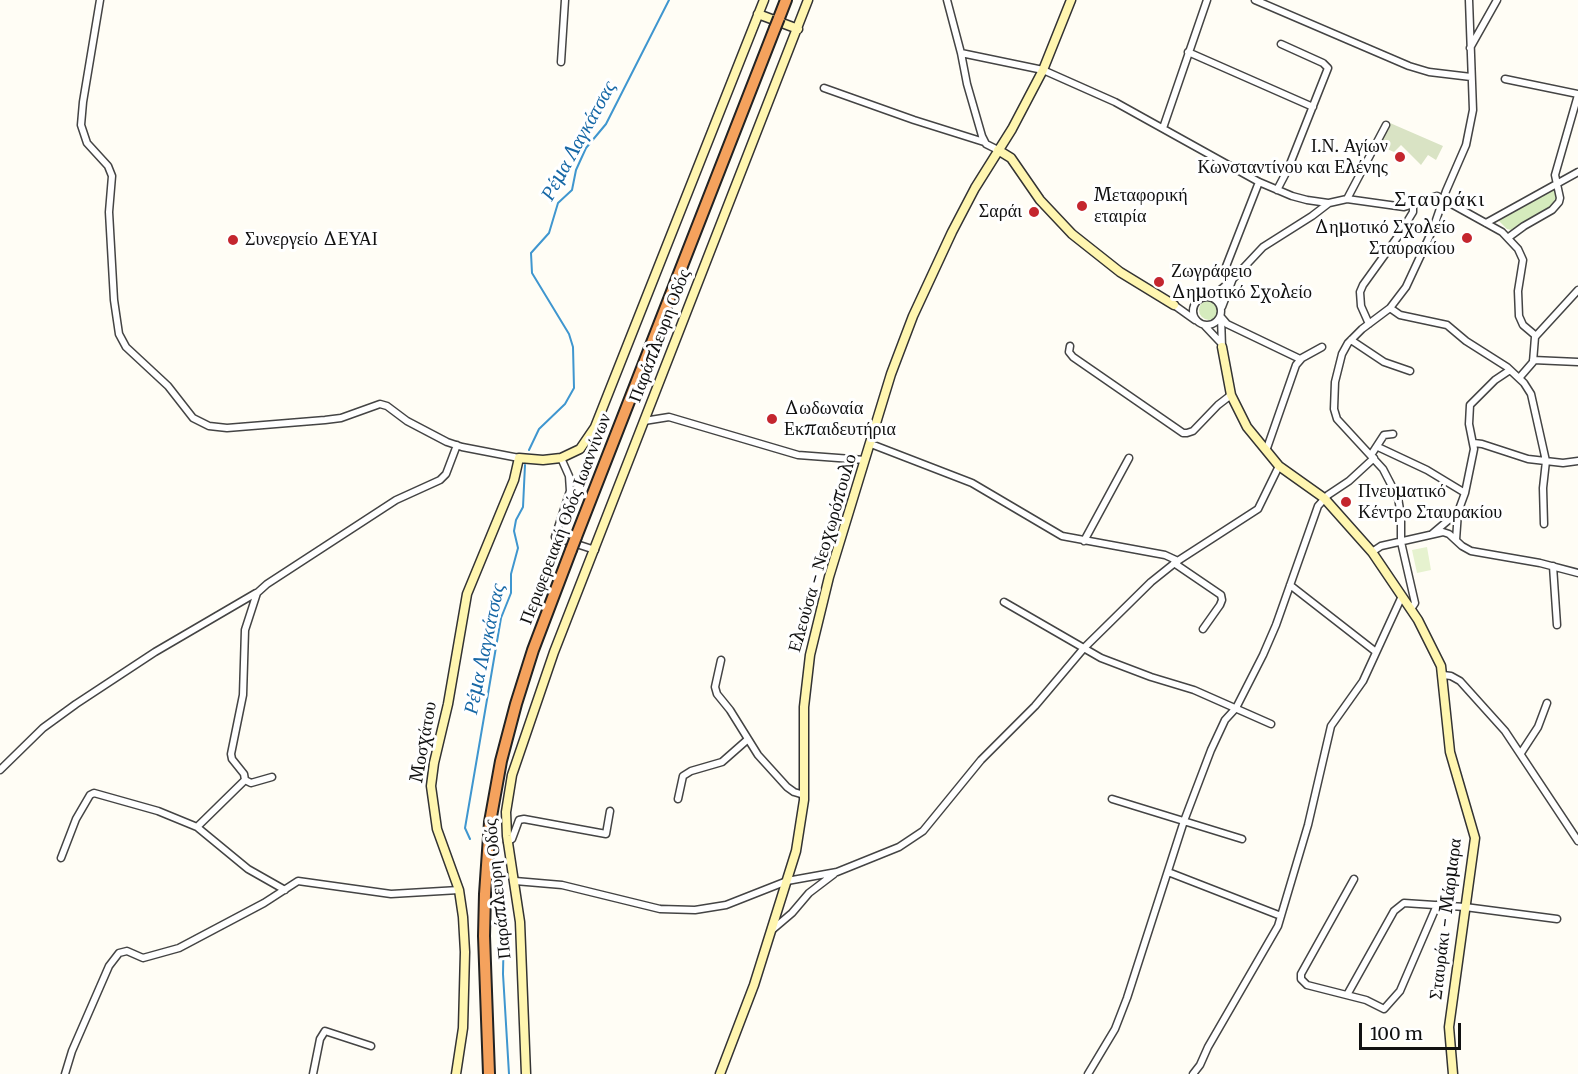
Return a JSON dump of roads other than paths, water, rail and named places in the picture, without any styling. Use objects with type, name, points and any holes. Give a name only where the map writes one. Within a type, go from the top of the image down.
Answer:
[{"type":"highway","name":"Περιφερειακή Οδός Ιωαννίνων","points":[[489,1074],[484,936],[490,822],[501,761],[518,697],[533,650],[576,537],[786,0]]},
{"type":"street","points":[[100,0],[81,125],[87,143],[108,166],[112,176],[109,212],[114,300],[117,327],[124,344],[168,386],[189,414],[197,421],[209,426],[227,428],[325,420],[340,418],[380,404],[412,424],[457,446],[519,458],[537,460],[561,458],[569,476],[570,491],[555,537],[595,550]]},
{"type":"street","points":[[561,62],[565,0]]},
{"type":"street","name":"Παράπλευρη Οδός","points":[[561,458],[572,454],[584,445],[599,420],[764,0]]},
{"type":"street","name":"Παράπλευρη Οδός","points":[[526,1074],[523,956],[515,881],[507,842],[507,803],[515,764],[554,652],[808,0]]},
{"type":"street","points":[[947,0],[962,53],[967,84],[984,142]]},
{"type":"street","name":"Ελεούσα - Νεοχωρόπουλο","points":[[720,1074],[749,999],[796,851],[804,795],[804,696],[810,655],[829,577],[897,357],[910,323],[968,201],[1043,70],[1071,0]]},
{"type":"street","points":[[1163,128],[1207,0]]},
{"type":"street","points":[[1255,0],[1409,66],[1429,72],[1471,77]]},
{"type":"street","points":[[1411,609],[1414,603],[1401,542],[1401,515],[1398,498],[1387,475],[1344,427],[1334,412],[1337,374],[1342,354],[1351,340],[1390,308],[1410,279],[1466,145],[1471,125],[1469,0]]},
{"type":"street","points":[[1470,48],[1497,0]]},
{"type":"street","points":[[758,14],[798,29]]},
{"type":"street","points":[[1277,190],[1288,169],[1328,67],[1281,44]]},
{"type":"street","points":[[1188,52],[1313,107]]},
{"type":"street","points":[[962,53],[1043,70],[1086,88],[1259,182],[1306,200],[1329,203],[1347,199],[1404,207],[1413,206],[1432,197],[1444,198],[1509,237],[1523,261],[1518,291],[1519,316],[1524,327],[1536,336]]},
{"type":"street","points":[[1505,79],[1578,95],[1556,171],[1556,184],[1560,198],[1556,206],[1509,237]]},
{"type":"street","points":[[824,88],[984,142],[1011,158],[1040,200],[1072,234],[1125,276],[1204,325],[1216,336],[1222,346]]},
{"type":"street","points":[[1347,199],[1386,125]]},
{"type":"street","points":[[1486,223],[1578,172]]},
{"type":"street","points":[[1232,280],[1225,269],[1259,182]]},
{"type":"street","points":[[1212,297],[1232,280],[1263,247],[1329,203]]},
{"type":"street","points":[[1368,324],[1361,306],[1360,292],[1399,235],[1413,212],[1413,206]]},
{"type":"street","points":[[1222,346],[1222,307],[1232,280]]},
{"type":"street","points":[[1520,377],[1532,364],[1533,340],[1578,290]]},
{"type":"street","points":[[1174,305],[1185,305],[1203,297],[1212,297],[1222,307]]},
{"type":"street","points":[[1195,302],[1193,311],[1196,320]]},
{"type":"street","points":[[1390,308],[1400,315],[1447,325],[1466,341],[1520,377],[1530,394],[1546,461],[1543,488],[1544,524]]},
{"type":"street","points":[[1204,325],[1214,324],[1221,317]]},
{"type":"street","points":[[1221,317],[1227,324],[1300,360]]},
{"type":"street","points":[[1351,340],[1384,362],[1410,371]]},
{"type":"street","points":[[1070,346],[1069,352],[1072,357],[1182,433],[1187,434],[1193,430],[1221,401],[1231,395]]},
{"type":"street","name":"Σταυράκι - Μάρμαρα","points":[[1222,346],[1231,395],[1242,420],[1279,466],[1324,498],[1372,552],[1411,609],[1434,650],[1443,675],[1452,761],[1475,838],[1449,1027],[1453,1074]]},
{"type":"street","points":[[1266,452],[1293,371],[1300,360],[1322,347]]},
{"type":"street","points":[[1533,360],[1578,363]]},
{"type":"street","points":[[1456,540],[1458,512],[1474,443],[1469,424],[1470,405],[1495,380],[1510,370]]},
{"type":"street","points":[[644,421],[669,417],[798,455],[866,460]]},
{"type":"street","points":[[1088,1074],[1115,1029],[1185,821],[1212,750],[1225,720],[1236,708],[1263,655],[1318,506],[1324,498],[1349,481],[1373,457],[1384,435],[1393,434]]},
{"type":"street","points":[[1474,443],[1522,458],[1568,463],[1578,461]]},
{"type":"street","points":[[871,444],[972,483],[1062,536],[1165,555],[1221,595],[1220,605],[1203,629]]},
{"type":"street","points":[[0,770],[43,729],[76,704],[155,652],[257,593],[267,584],[378,511],[403,496],[440,480],[446,474],[457,446]]},
{"type":"street","points":[[1378,447],[1427,470],[1464,493]]},
{"type":"street","name":"Μοσχάτου","points":[[456,1074],[463,1028],[465,961],[463,917],[459,890],[437,829],[431,786],[432,771],[448,704],[467,594],[514,480],[519,458]]},
{"type":"street","points":[[1084,541],[1129,458]]},
{"type":"street","points":[[515,881],[562,885],[660,909],[696,910],[726,905],[787,881],[837,872],[899,847],[923,831],[981,760],[1035,706],[1084,648],[1151,582],[1176,562],[1258,508],[1279,466]]},
{"type":"street","points":[[1431,534],[1458,512]]},
{"type":"street","points":[[1372,552],[1382,546],[1445,532],[1471,551],[1578,573]]},
{"type":"street","points":[[1552,566],[1557,625]]},
{"type":"street","points":[[1290,585],[1376,652]]},
{"type":"street","points":[[245,780],[244,774],[232,759],[231,754],[243,695],[245,630],[257,593]]},
{"type":"street","points":[[1193,1074],[1278,926],[1314,804],[1330,726],[1363,681],[1402,596]]},
{"type":"street","points":[[1005,602],[1109,661],[1194,690],[1271,724]]},
{"type":"street","points":[[721,660],[716,691],[758,755],[787,787],[804,795]]},
{"type":"street","points":[[1443,675],[1454,677],[1463,683],[1504,731],[1521,753],[1578,841]]},
{"type":"street","points":[[1521,753],[1538,727],[1547,703]]},
{"type":"street","points":[[678,799],[682,778],[685,774],[722,762],[747,740]]},
{"type":"street","points":[[245,780],[251,783],[272,777]]},
{"type":"street","points":[[197,826],[245,780]]},
{"type":"street","points":[[61,858],[76,819],[93,792],[158,811],[197,826],[248,869],[285,890]]},
{"type":"street","points":[[1112,799],[1242,839]]},
{"type":"street","points":[[507,842],[512,839],[519,820],[524,819],[606,834],[610,811]]},
{"type":"street","points":[[772,930],[792,913],[809,893],[837,872]]},
{"type":"street","points":[[1168,872],[1281,916]]},
{"type":"street","points":[[1354,879],[1301,977],[1306,984],[1370,1002],[1385,1009],[1400,991],[1437,904]]},
{"type":"street","points":[[65,1074],[72,1051],[109,966],[118,954],[125,951],[145,957],[179,948],[255,908],[285,890],[292,883],[302,880],[391,894],[459,890]]},
{"type":"street","points":[[1347,995],[1396,909],[1406,902],[1557,919]]},
{"type":"street","points":[[313,1074],[321,1036],[325,1031],[370,1046]]},
{"type":"waterway","name":"Ρέμα Λαγκάτσας","points":[[529,450],[539,429],[565,404],[574,388],[573,347],[569,334],[532,273],[531,253],[549,233],[558,203],[572,190],[576,170],[586,148],[606,124],[669,0]]},
{"type":"waterway","name":"Ρέμα Λαγκάτσας","points":[[470,839],[465,828],[501,618],[511,593],[511,574],[518,548],[514,531],[516,520],[523,507],[525,465]]},
{"type":"waterway","name":"Ρέμα Λαγκάτσας","points":[[495,879],[501,887],[504,921],[503,974],[509,1074]]},
{"type":"place","name":"Ι.Ν. Αγίων Κωνσταντίνου και Ελένης","points":[[1400,157]]},
{"type":"place","name":"Μεταφορική εταιρία","points":[[1082,206]]},
{"type":"place","name":"Σαράι","points":[[1034,212]]},
{"type":"place","name":"Δημοτικό Σχολείο Σταυρακίου","points":[[1467,238]]},
{"type":"place","name":"Συνεργείο ΔΕΥΑΙ","points":[[233,240]]},
{"type":"place","name":"Ζωγράφειο Δημοτικό Σχολείο","points":[[1159,282]]},
{"type":"place","name":"Δωδωναία Εκπαιδευτήρια","points":[[772,419]]},
{"type":"place","name":"Πνευματικό Κέντρο Σταυρακίου","points":[[1346,502]]},
{"type":"district","name":"Σταυράκι","points":[[1440,200]]}]
